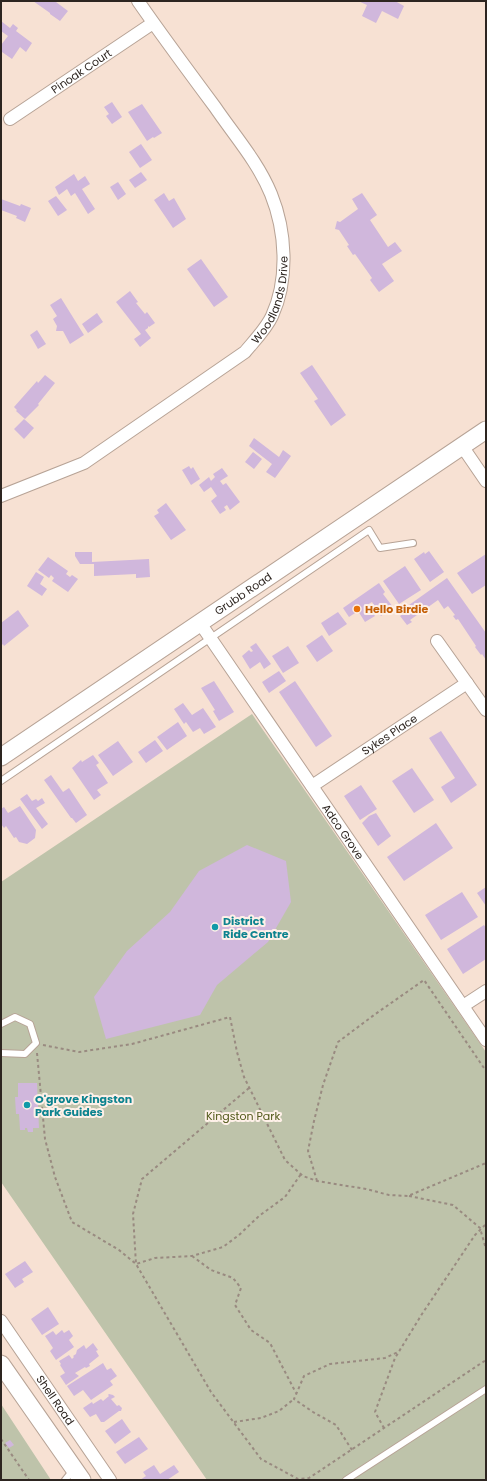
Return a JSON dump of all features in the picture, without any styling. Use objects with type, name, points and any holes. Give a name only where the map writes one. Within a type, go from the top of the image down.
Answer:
[{"type":"main road","name":"Grubb Road","points":[[1,757],[486,430]]},
{"type":"main road","name":"Shell Road","points":[[1,1364],[74,1476]]},
{"type":"street","name":"Woodlands Drive","points":[[1,496],[84,463],[245,352],[262,332],[272,316],[281,289],[283,263],[282,237],[271,194],[261,174],[242,145],[138,1]]},
{"type":"street","name":"Pinoak Court","points":[[10,120],[153,23]]},
{"type":"street","points":[[462,446],[486,481]]},
{"type":"street","name":"Adco Grove","points":[[200,623],[486,1040]]},
{"type":"street","points":[[437,641],[486,710]]},
{"type":"street","name":"Sykes Place","points":[[312,786],[467,683]]},
{"type":"street","points":[[463,1006],[486,991]]},
{"type":"street","name":"Shell Road","points":[[1,1321],[110,1480]]},
{"type":"lane","name":"Grubb Road","points":[[1,781],[369,530],[380,548],[413,543]]},
{"type":"lane","points":[[1,1024],[15,1017],[30,1024],[36,1044],[25,1054],[1,1053]]},
{"type":"lane","points":[[346,1480],[486,1389]]},
{"type":"path","points":[[317,1181],[308,1151],[323,1085],[338,1042],[424,980],[486,1071]]},
{"type":"path","points":[[486,1249],[480,1228],[453,1204],[408,1196],[389,1195],[366,1189],[317,1181],[301,1174],[285,1160],[244,1077],[230,1017],[132,1044],[79,1052],[36,1044],[45,1139],[55,1177],[72,1222],[119,1250],[136,1264],[212,1392],[261,1458],[298,1480],[310,1479],[486,1360]]},
{"type":"path","points":[[136,1264],[133,1214],[142,1179],[249,1088]]},
{"type":"path","points":[[408,1196],[486,1162]]},
{"type":"path","points":[[136,1264],[155,1258],[192,1256],[223,1247],[239,1235],[259,1216],[285,1197],[301,1174]]},
{"type":"path","points":[[384,1428],[375,1412],[395,1358],[422,1314],[475,1235],[486,1224]]},
{"type":"path","points":[[192,1256],[211,1270],[233,1278],[241,1288],[236,1305],[251,1330],[270,1342],[296,1393]]},
{"type":"path","points":[[234,1422],[261,1418],[279,1412],[294,1398],[304,1376],[330,1364],[385,1358],[399,1351]]},
{"type":"path","points":[[294,1398],[313,1412],[336,1425],[352,1450]]},
{"type":"path","points":[[1,1439],[29,1480]]},
{"type":"green space","name":"Kingston Park","points":[[252,714],[486,1052],[486,1480],[207,1480],[1,1182],[1,882]]},
{"type":"green space","points":[[1,1404],[51,1480],[1,1480]]},
{"type":"building","points":[[33,1],[57,1],[56,2],[68,11],[60,21]]},
{"type":"building","points":[[358,1],[395,1],[404,6],[398,19],[382,11],[376,23],[362,16],[367,5]]},
{"type":"building","points":[[1,21],[10,28],[13,24],[18,28],[16,31],[32,43],[26,52],[20,47],[12,59],[2,52],[1,54],[1,45],[8,36],[1,31]]},
{"type":"building","points":[[112,102],[122,117],[112,124],[106,116],[109,114],[104,107]]},
{"type":"building","points":[[142,104],[162,133],[147,141],[128,112]]},
{"type":"building","points":[[141,144],[152,160],[140,168],[129,152]]},
{"type":"building","points":[[141,172],[147,180],[135,188],[129,180]]},
{"type":"building","points":[[74,174],[78,181],[85,176],[90,184],[82,189],[95,209],[88,214],[75,193],[71,196],[67,189],[59,195],[55,187]]},
{"type":"building","points":[[118,182],[126,194],[118,200],[110,187]]},
{"type":"building","points":[[164,193],[169,201],[174,198],[186,219],[173,228],[154,200]]},
{"type":"building","points":[[362,193],[377,215],[370,220],[388,247],[395,242],[402,251],[382,264],[394,281],[379,292],[370,280],[372,278],[355,254],[353,255],[347,246],[349,245],[339,230],[335,229],[337,221],[340,222],[358,209],[352,199]]},
{"type":"building","points":[[56,196],[67,210],[58,216],[48,201]]},
{"type":"building","points":[[1,199],[20,206],[21,204],[31,208],[25,222],[16,218],[17,216],[1,210]]},
{"type":"building","points":[[201,259],[228,297],[214,307],[187,269]]},
{"type":"building","points":[[130,291],[138,302],[136,303],[145,314],[147,312],[155,323],[149,327],[148,326],[145,330],[151,338],[140,347],[134,339],[141,334],[116,302]]},
{"type":"building","points":[[61,298],[84,335],[70,344],[63,331],[56,331],[57,326],[53,319],[57,316],[50,305]]},
{"type":"building","points":[[97,313],[103,322],[88,333],[82,324]]},
{"type":"building","points":[[37,330],[46,344],[38,349],[30,335]]},
{"type":"building","points":[[312,365],[346,415],[331,426],[314,401],[318,399],[300,373]]},
{"type":"building","points":[[45,375],[55,383],[38,404],[39,405],[25,419],[16,411],[17,410],[14,407],[37,381],[38,383]]},
{"type":"building","points":[[24,419],[34,428],[24,439],[14,429]]},
{"type":"building","points":[[254,438],[279,457],[283,450],[291,456],[275,478],[266,472],[272,464],[249,446]]},
{"type":"building","points":[[253,452],[262,459],[254,469],[245,462]]},
{"type":"building","points":[[189,466],[191,469],[193,467],[200,479],[191,485],[182,470]]},
{"type":"building","points":[[222,468],[228,476],[220,481],[223,485],[226,483],[240,502],[230,510],[227,505],[224,507],[226,510],[220,514],[211,501],[217,496],[211,487],[204,492],[199,485],[209,477],[211,481],[215,477],[213,474]]},
{"type":"building","points":[[166,503],[186,530],[171,540],[154,516],[159,513],[157,510]]},
{"type":"building","points":[[429,551],[444,572],[430,582],[414,559],[424,552],[425,554]]},
{"type":"building","points":[[75,552],[92,552],[92,562],[149,559],[150,577],[136,578],[136,574],[94,576],[94,564],[80,564],[75,556]]},
{"type":"building","points":[[486,554],[486,585],[472,594],[457,573]]},
{"type":"building","points":[[48,557],[68,571],[66,574],[70,577],[72,575],[78,579],[68,592],[52,581],[54,578],[51,575],[49,578],[38,570]]},
{"type":"building","points":[[405,566],[421,590],[399,604],[383,581]]},
{"type":"building","points":[[36,572],[44,577],[40,584],[47,589],[42,596],[27,586]]},
{"type":"building","points":[[447,578],[486,633],[486,660],[475,647],[476,646],[458,619],[456,620],[453,616],[455,615],[448,606],[444,609],[438,600],[410,620],[412,622],[407,625],[400,616],[404,613],[402,610]]},
{"type":"building","points":[[379,583],[385,592],[383,594],[393,607],[381,616],[372,602],[367,605],[375,616],[365,622],[358,611],[349,617],[343,608]]},
{"type":"building","points":[[18,610],[29,626],[4,646],[3,644],[1,646],[1,623]]},
{"type":"building","points":[[338,612],[347,624],[329,636],[321,623]]},
{"type":"building","points":[[322,635],[333,651],[317,662],[306,646]]},
{"type":"building","points":[[256,643],[271,664],[264,669],[260,662],[250,669],[242,656],[249,650],[251,652],[253,651],[250,647]]},
{"type":"building","points":[[288,646],[299,663],[283,673],[272,656]]},
{"type":"building","points":[[279,671],[286,681],[269,693],[262,682]]},
{"type":"building","points":[[214,681],[234,712],[219,721],[213,711],[215,710],[201,688]]},
{"type":"building","points":[[295,681],[332,736],[316,747],[279,692]]},
{"type":"building","points":[[183,703],[192,715],[203,708],[216,727],[204,734],[200,728],[193,732],[186,722],[184,724],[174,709]]},
{"type":"building","points":[[178,722],[187,736],[167,750],[157,737]]},
{"type":"building","points":[[441,731],[477,785],[451,803],[441,787],[455,778],[429,738]]},
{"type":"building","points":[[155,740],[163,751],[146,763],[138,752]]},
{"type":"building","points":[[118,741],[133,762],[113,776],[98,755]]},
{"type":"building","points":[[93,755],[99,763],[96,765],[108,783],[97,790],[101,795],[94,800],[72,768],[81,760],[82,762]]},
{"type":"building","points":[[412,768],[434,800],[414,813],[392,781]]},
{"type":"building","points":[[51,775],[63,792],[69,788],[87,815],[76,823],[44,780]]},
{"type":"building","points":[[361,785],[377,809],[360,820],[344,796]]},
{"type":"building","points":[[27,794],[32,801],[36,799],[38,801],[42,798],[45,803],[36,808],[48,824],[42,829],[20,799]]},
{"type":"building","points":[[20,806],[36,830],[35,838],[27,844],[19,842],[16,837],[14,838],[6,826],[4,828],[1,824],[1,809],[4,807],[8,813]]},
{"type":"building","points":[[376,813],[391,836],[378,846],[362,823],[369,816]]},
{"type":"building","points":[[436,823],[453,848],[404,881],[387,857]]},
{"type":"building","name":"District Ride Centre","points":[[247,845],[286,861],[291,902],[268,942],[217,985],[200,1015],[106,1039],[94,997],[127,951],[170,912],[199,871]]},
{"type":"building","points":[[486,887],[486,906],[477,893]]},
{"type":"building","points":[[462,892],[478,917],[441,940],[425,915]]},
{"type":"building","points":[[484,925],[486,928],[486,959],[463,974],[447,949]]},
{"type":"building","name":"O'grove Kingston Park Guides","points":[[18,1083],[37,1083],[39,1128],[33,1128],[33,1132],[28,1132],[27,1128],[25,1128],[25,1130],[20,1130],[19,1114],[16,1114],[15,1097],[18,1097]]},
{"type":"building","points":[[25,1261],[33,1272],[22,1279],[24,1282],[15,1288],[5,1274]]},
{"type":"building","points":[[48,1307],[59,1324],[42,1335],[31,1319]]},
{"type":"building","points":[[62,1330],[64,1333],[69,1330],[73,1336],[69,1340],[74,1347],[56,1360],[50,1351],[53,1348],[45,1336],[53,1331],[56,1335]]},
{"type":"building","points":[[93,1343],[98,1350],[96,1351],[99,1356],[89,1364],[90,1366],[85,1367],[75,1373],[79,1376],[66,1385],[60,1376],[65,1373],[59,1361],[69,1355],[72,1359],[77,1350],[84,1345],[86,1349]]},
{"type":"building","points":[[103,1363],[107,1370],[111,1368],[117,1376],[110,1381],[113,1385],[91,1400],[83,1390],[74,1396],[67,1386]]},
{"type":"building","points":[[109,1394],[115,1397],[111,1399],[117,1406],[119,1405],[122,1408],[121,1411],[104,1422],[101,1422],[96,1414],[90,1417],[83,1408],[92,1402],[93,1404],[101,1399],[103,1401],[109,1396]]},
{"type":"building","points":[[122,1419],[131,1432],[115,1444],[105,1431]]},
{"type":"building","points":[[139,1437],[148,1449],[125,1464],[116,1452]]},
{"type":"building","points":[[10,1440],[14,1445],[9,1448],[5,1443]]},
{"type":"building","points":[[154,1465],[160,1474],[174,1465],[179,1472],[167,1480],[140,1480],[146,1476],[143,1472]]},
{"type":"place","name":"Hello Birdie","points":[[357,609]]},
{"type":"place","name":"District Ride Centre","points":[[215,927]]},
{"type":"place","name":"O'grove Kingston Park Guides","points":[[27,1105]]}]
